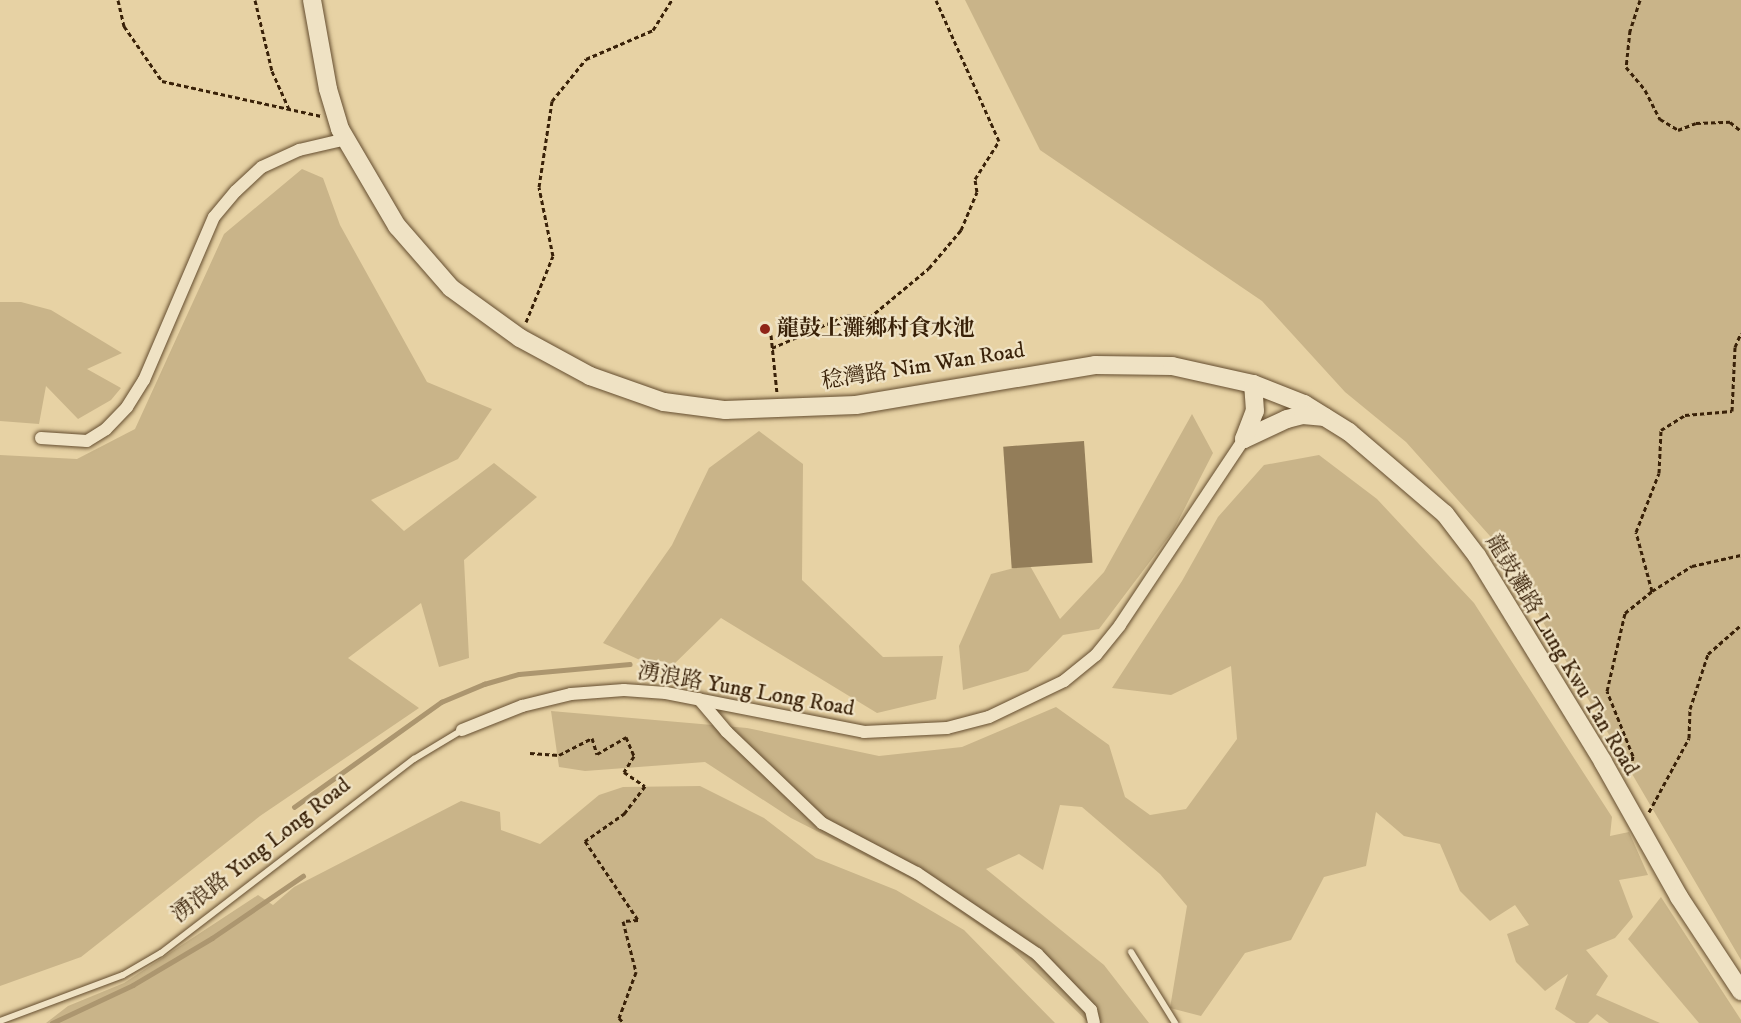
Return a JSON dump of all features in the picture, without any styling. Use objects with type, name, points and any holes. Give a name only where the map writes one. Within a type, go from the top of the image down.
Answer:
[{"type":"street","name":"稔灣路 Nim Wan Road","points":[[312,0],[337,120],[397,226],[451,288],[520,338],[601,380],[664,402],[725,410],[856,405],[1095,364],[1172,366],[1253,384]]},
{"type":"street","points":[[41,438],[87,441],[106,429],[127,407],[144,380],[214,217],[236,191],[262,167],[299,150],[346,139]]},
{"type":"street","points":[[1244,439],[1255,411],[1253,384]]},
{"type":"street","name":"龍鼓灘路 Lung Kwu Tan Road","points":[[1253,384],[1304,404],[1327,417],[1445,514],[1506,598],[1603,762],[1639,830],[1741,991]]},
{"type":"street","points":[[1244,439],[1295,417],[1327,417]]},
{"type":"street","name":"湧浪路 Yung Long Road","points":[[462,730],[522,706],[571,694],[624,690],[699,699],[864,732],[947,728],[1024,703],[1064,681],[1102,647],[1244,439]]},
{"type":"street","points":[[699,699],[727,732],[822,823],[917,873],[1037,954],[1091,1010],[1094,1023]]},
{"type":"lane","name":"湧浪路 Yung Long Road","points":[[0,1022],[21,1011],[123,975],[161,953],[414,759],[462,730]]},
{"type":"lane","points":[[1131,952],[1175,1023]]},
{"type":"path","points":[[118,0],[124,26],[162,81],[337,120]]},
{"type":"path","points":[[255,0],[272,71],[289,109]]},
{"type":"path","points":[[520,338],[553,256],[539,187],[552,101],[586,59],[654,30],[672,0]]},
{"type":"path","points":[[772,348],[847,315],[869,318],[929,268],[961,230],[977,192],[975,179],[999,141],[936,0]]},
{"type":"path","points":[[1640,0],[1630,30],[1626,67],[1645,90],[1660,119],[1678,130],[1696,123],[1730,122],[1741,131]]},
{"type":"path","points":[[1652,591],[1636,532],[1659,473],[1661,430],[1685,415],[1732,411],[1736,347],[1741,333]]},
{"type":"path","points":[[771,335],[777,403]]},
{"type":"path","points":[[1623,803],[1633,756],[1607,691],[1625,613],[1652,591],[1692,566],[1741,555]]},
{"type":"path","points":[[1639,830],[1689,738],[1690,708],[1708,654],[1741,625]]},
{"type":"path","points":[[530,753],[560,755],[592,738],[597,754],[626,738],[634,756],[624,772],[645,786],[625,813],[585,841],[638,920],[623,921],[636,972],[619,1018],[624,1023]]},
{"type":"shaded area","points":[[965,0],[1741,0],[1741,960],[1498,545],[1406,442],[1345,392],[1262,301],[1040,150]]},
{"type":"shaded area","points":[[302,169],[323,178],[340,225],[427,382],[492,409],[458,459],[371,500],[404,531],[494,463],[537,497],[464,560],[469,658],[439,667],[421,603],[348,658],[419,708],[260,816],[81,957],[0,986],[0,455],[77,459],[135,429],[224,234]]},
{"type":"shaded area","points":[[0,302],[21,302],[51,310],[122,353],[87,369],[121,388],[111,400],[78,419],[46,386],[39,424],[0,421]]},
{"type":"shaded area","points":[[1192,414],[1213,453],[1173,531],[1099,629],[1063,635],[1028,671],[963,690],[959,646],[991,574],[1029,564],[1060,619],[1104,572]]},
{"type":"shaded area","points":[[759,431],[803,464],[802,580],[883,657],[943,656],[936,699],[877,713],[721,618],[666,672],[603,643],[672,545],[709,468]]},
{"type":"shaded area","points":[[1319,455],[1377,499],[1474,603],[1612,817],[1610,836],[1629,832],[1648,875],[1619,880],[1633,917],[1615,938],[1586,950],[1608,976],[1596,995],[1660,1023],[1609,1023],[1597,1014],[1588,1023],[1576,1023],[1555,1009],[1568,974],[1545,991],[1516,962],[1507,934],[1529,925],[1515,905],[1490,921],[1460,891],[1440,844],[1404,836],[1376,812],[1366,866],[1324,877],[1291,940],[1245,953],[1201,1016],[1170,1008],[1187,906],[1160,874],[1082,807],[1060,805],[1043,870],[1019,854],[986,869],[1104,965],[1149,1023],[1089,1023],[1009,946],[917,882],[791,818],[705,762],[585,771],[559,767],[551,711],[747,728],[879,756],[962,747],[1056,707],[1109,745],[1125,797],[1150,815],[1186,809],[1237,739],[1231,666],[1171,695],[1112,688],[1182,581],[1218,517],[1264,465]]},
{"type":"shaded area","points":[[700,786],[764,818],[816,858],[896,890],[964,930],[1055,1023],[46,1023],[68,1006],[124,983],[258,895],[273,905],[294,887],[461,801],[500,812],[501,830],[540,844],[599,795],[623,787]]},
{"type":"shaded area","points":[[1661,897],[1741,1023],[1699,1023],[1628,939]]},
{"type":"building","points":[[1084,441],[1093,563],[1012,568],[1003,447]]},
{"type":"waterway","points":[[294,807],[441,702],[484,684],[519,674],[630,664]]},
{"type":"waterway","points":[[52,1023],[133,985],[212,938],[303,876]]},
{"type":"place","name":"龍鼓上灘鄉村食水池","points":[[765,329]]}]
